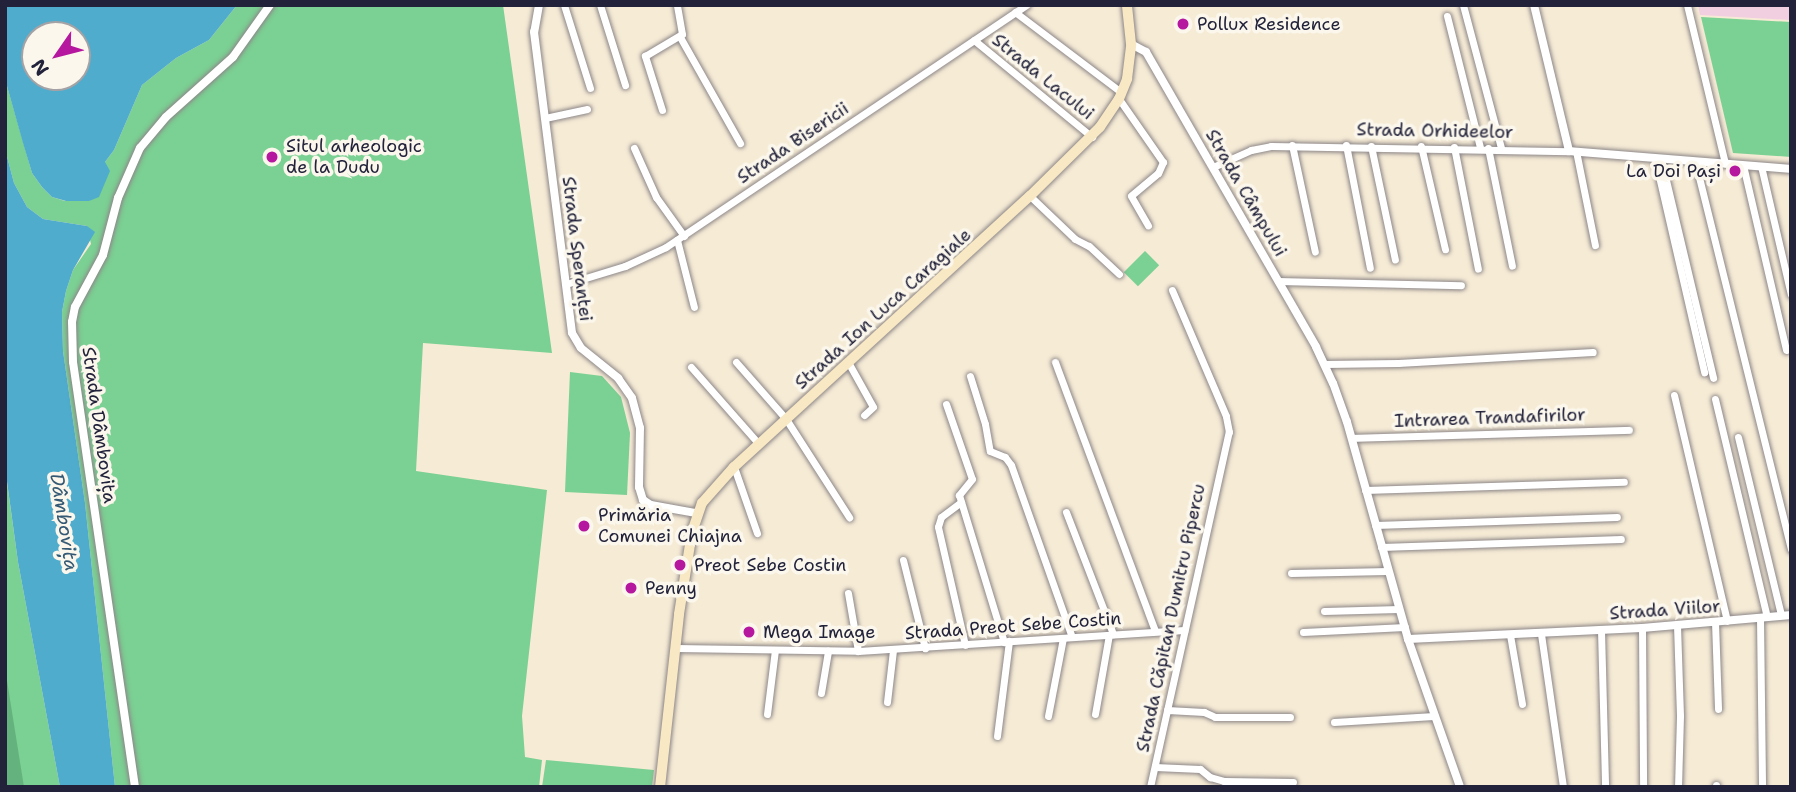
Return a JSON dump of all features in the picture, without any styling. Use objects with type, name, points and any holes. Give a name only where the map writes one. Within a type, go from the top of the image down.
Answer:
[{"type":"main road","name":"Strada Ion Luca Caragiale","points":[[660,787],[676,648],[696,513],[711,490],[734,467],[1091,137],[1120,96],[1131,44],[1127,5]]},
{"type":"street","name":"Strada Dâmbovița","points":[[135,787],[73,362],[72,322],[75,307],[103,255],[118,198],[140,148],[166,117],[233,57],[270,5]]},
{"type":"street","name":"Strada Speranței","points":[[539,5],[534,26],[574,338],[584,351],[618,378],[635,407],[641,440],[639,487],[643,500],[651,505],[696,513]]},
{"type":"street","points":[[564,5],[590,88]]},
{"type":"street","points":[[600,5],[625,85]]},
{"type":"street","points":[[677,5],[683,26],[680,37],[740,143]]},
{"type":"street","name":"Strada Bisericii","points":[[566,284],[625,266],[680,238],[1026,5]]},
{"type":"street","points":[[1463,5],[1502,148]]},
{"type":"street","points":[[1534,5],[1595,245]]},
{"type":"street","points":[[1687,5],[1725,163]]},
{"type":"street","points":[[1015,12],[1120,96],[1163,162],[1160,172],[1131,196],[1148,226]]},
{"type":"street","points":[[1447,16],[1484,148],[1512,267]]},
{"type":"street","points":[[662,110],[645,56],[654,48],[680,37]]},
{"type":"street","name":"Strada Lacului","points":[[974,40],[1091,137]]},
{"type":"street","name":"Strada Câmpului","points":[[1131,44],[1146,52],[1325,364],[1352,438],[1408,639],[1460,787]]},
{"type":"street","points":[[545,118],[587,109]]},
{"type":"street","points":[[1292,145],[1315,252]]},
{"type":"street","points":[[1346,145],[1370,268]]},
{"type":"street","name":"Strada Orhideelor","points":[[1213,167],[1256,148],[1346,145],[1572,151],[1791,169]]},
{"type":"street","points":[[1371,146],[1395,260]]},
{"type":"street","points":[[1421,146],[1445,248]]},
{"type":"street","points":[[1454,147],[1478,269]]},
{"type":"street","points":[[634,148],[656,197],[680,238],[694,307]]},
{"type":"street","points":[[1658,159],[1704,372]]},
{"type":"street","points":[[1658,159],[1713,378]]},
{"type":"street","points":[[1695,161],[1791,549]]},
{"type":"street","points":[[1742,165],[1786,350]]},
{"type":"street","points":[[1761,166],[1791,295]]},
{"type":"street","points":[[1030,196],[1075,239],[1089,246],[1119,274]]},
{"type":"street","points":[[1278,281],[1461,285]]},
{"type":"street","name":"Strada Căpitan Dumitru Pipercu","points":[[1150,787],[1229,432],[1226,416],[1172,290]]},
{"type":"street","points":[[1325,364],[1593,352]]},
{"type":"street","points":[[736,362],[786,419],[849,517]]},
{"type":"street","points":[[848,362],[873,407],[864,415]]},
{"type":"street","points":[[1055,362],[1155,631]]},
{"type":"street","points":[[691,368],[759,444]]},
{"type":"street","points":[[970,376],[985,424],[990,451],[1005,457],[1011,465],[1073,637]]},
{"type":"street","points":[[1674,395],[1727,621]]},
{"type":"street","points":[[1715,399],[1764,617],[1762,787]]},
{"type":"street","points":[[946,404],[972,479],[970,485],[960,491],[961,502],[1007,641],[996,736]]},
{"type":"street","name":"Intrarea Trandafirilor","points":[[1352,438],[1629,430]]},
{"type":"street","points":[[1738,437],[1786,615]]},
{"type":"street","points":[[734,467],[757,533]]},
{"type":"street","points":[[1366,490],[1624,482]]},
{"type":"street","points":[[961,502],[941,517],[938,527],[965,645]]},
{"type":"street","points":[[1066,512],[1111,635],[1095,714]]},
{"type":"street","points":[[1375,524],[1617,517]]},
{"type":"street","points":[[1381,547],[1620,539]]},
{"type":"street","points":[[903,560],[925,648]]},
{"type":"street","points":[[1291,573],[1388,571]]},
{"type":"street","points":[[849,593],[858,651]]},
{"type":"street","points":[[1324,611],[1399,609]]},
{"type":"street","name":"Strada Viilor","points":[[1408,639],[1642,628],[1786,615]]},
{"type":"street","points":[[1715,622],[1718,709]]},
{"type":"street","points":[[1677,625],[1680,716],[1678,787]]},
{"type":"street","points":[[1303,632],[1405,627]]},
{"type":"street","points":[[1642,628],[1643,787]]},
{"type":"street","name":"Strada Preot Sebe Costin","points":[[676,648],[893,650],[1184,630]]},
{"type":"street","points":[[1601,630],[1605,787]]},
{"type":"street","points":[[1541,634],[1563,787]]},
{"type":"street","points":[[1510,635],[1522,704]]},
{"type":"street","points":[[1048,716],[1063,638]]},
{"type":"street","points":[[768,714],[775,650]]},
{"type":"street","points":[[887,702],[893,650]]},
{"type":"street","points":[[821,694],[828,651]]},
{"type":"street","points":[[1167,710],[1204,712],[1214,718],[1290,717]]},
{"type":"street","points":[[1335,722],[1434,716]]},
{"type":"street","points":[[1155,767],[1200,769],[1224,781],[1293,782]]},
{"type":"shaded area","points":[[1698,5],[1791,5],[1791,20],[1700,15]]},
{"type":"green space","points":[[237,5],[503,5],[552,353],[423,343],[416,471],[547,490],[522,716],[525,757],[542,760],[539,787],[115,787],[85,503],[63,351],[62,312],[66,291],[73,270],[91,244],[87,226],[43,219],[27,207],[14,183],[5,149],[5,79],[32,173],[52,197],[65,201],[89,201],[101,187],[105,162],[114,150],[142,85],[176,58],[209,40]]},
{"type":"green space","points":[[1701,17],[1791,22],[1791,157],[1733,153]]},
{"type":"green space","points":[[1145,251],[1159,265],[1138,286],[1124,272]]},
{"type":"green space","points":[[570,372],[602,376],[621,397],[630,433],[627,495],[565,492]]},
{"type":"green space","points":[[5,468],[18,562],[60,787],[5,787]]},
{"type":"green space","points":[[5,668],[24,787],[5,787]]},
{"type":"green space","points":[[546,760],[654,770],[652,787],[542,787]]},
{"type":"water","points":[[5,5],[237,5],[209,40],[176,58],[142,85],[114,150],[105,162],[110,171],[99,197],[89,201],[66,201],[52,197],[32,173],[5,79]]},
{"type":"water","name":"Dâmbovița","points":[[5,149],[14,183],[27,207],[43,219],[87,226],[95,232],[73,270],[66,291],[62,312],[63,351],[85,503],[115,787],[60,787],[18,562],[5,467]]},
{"type":"place","name":"Pollux Residence","points":[[1183,24]]},
{"type":"place","name":"Situl arheologic de la Dudu","points":[[272,157]]},
{"type":"place","name":"La Doi Pași","points":[[1735,171]]},
{"type":"place","name":"Primăria Comunei Chiajna","points":[[584,526]]},
{"type":"place","name":"Preot Sebe Costin","points":[[680,565]]},
{"type":"place","name":"Penny","points":[[631,588]]},
{"type":"place","name":"Mega Image","points":[[749,632]]}]
